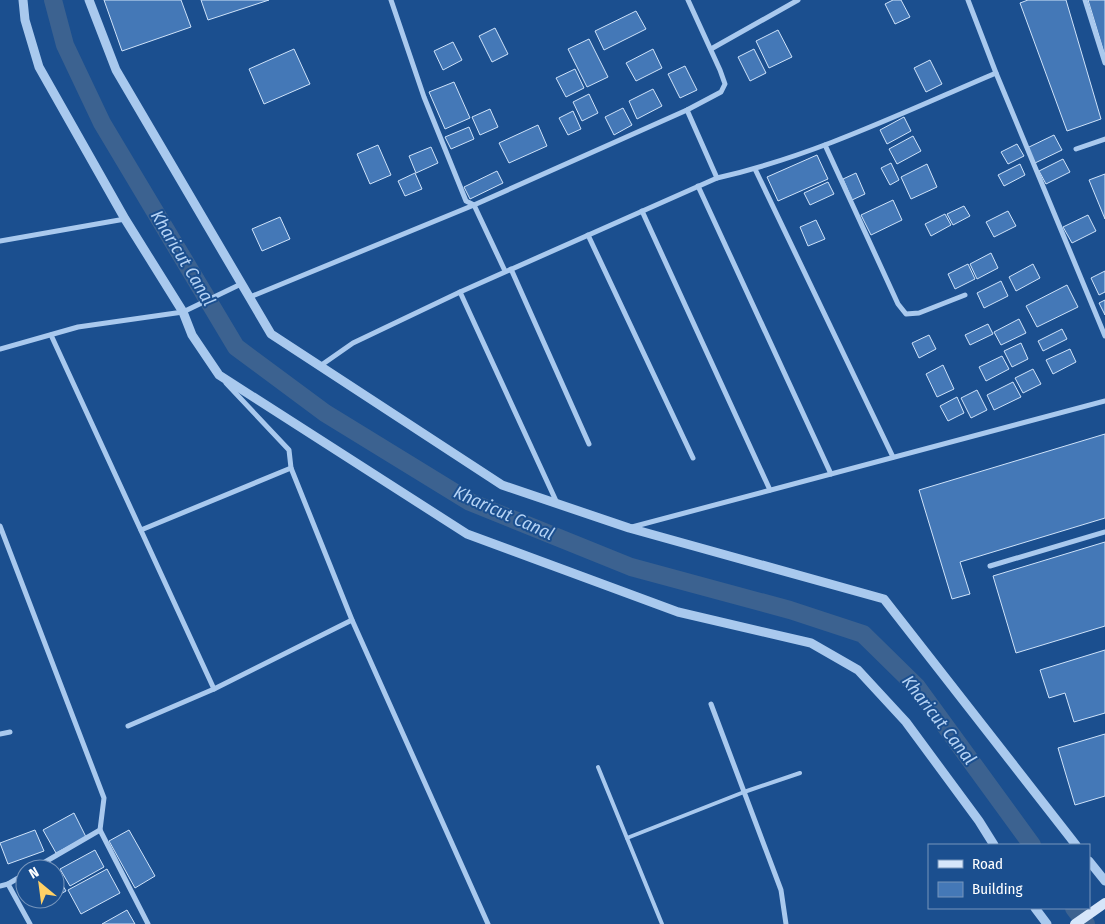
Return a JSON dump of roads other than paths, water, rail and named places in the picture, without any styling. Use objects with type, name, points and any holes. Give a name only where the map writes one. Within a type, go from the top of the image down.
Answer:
[{"type":"main road","points":[[1075,924],[1105,903]]},
{"type":"street","points":[[23,0],[26,20],[39,67],[125,219],[185,311],[192,335],[219,375],[289,450],[292,468],[352,620],[488,924]]},
{"type":"street","points":[[89,0],[116,70],[271,334],[502,485],[629,528],[884,599],[1075,844]]},
{"type":"street","points":[[391,0],[424,97],[466,202],[474,205],[505,271]]},
{"type":"street","points":[[250,298],[474,205],[687,110],[720,92],[725,84],[688,0]]},
{"type":"street","points":[[711,49],[798,0]]},
{"type":"street","points":[[968,0],[996,73],[1105,336]]},
{"type":"street","points":[[1085,0],[1105,63]]},
{"type":"street","points":[[320,366],[353,343],[460,292],[698,186],[717,178],[756,169],[825,146],[996,73]]},
{"type":"street","points":[[687,110],[717,178]]},
{"type":"street","points":[[1076,149],[1105,139]]},
{"type":"street","points":[[825,146],[898,304],[906,314],[919,313],[964,295]]},
{"type":"street","points":[[756,169],[893,457]]},
{"type":"street","points":[[698,186],[831,474]]},
{"type":"street","points":[[642,211],[770,490]]},
{"type":"street","points":[[0,240],[125,219]]},
{"type":"street","points":[[588,235],[693,458]]},
{"type":"street","points":[[511,269],[589,444]]},
{"type":"street","points":[[0,348],[78,327],[185,311],[240,284]]},
{"type":"street","points":[[460,292],[557,503]]},
{"type":"street","points":[[51,335],[214,689]]},
{"type":"street","points":[[219,375],[467,534],[678,612],[811,643],[858,670],[906,722],[979,821],[993,844]]},
{"type":"street","points":[[629,528],[1105,401]]},
{"type":"street","points":[[141,530],[292,468]]},
{"type":"street","points":[[0,526],[104,798],[100,830],[148,924]]},
{"type":"street","points":[[990,566],[1105,532]]},
{"type":"street","points":[[128,726],[214,689],[352,620]]},
{"type":"street","points":[[711,704],[781,890],[786,924]]},
{"type":"street","points":[[0,734],[10,732]]},
{"type":"street","points":[[50,859],[100,830]]},
{"type":"street","points":[[1090,862],[1105,881]]},
{"type":"street","points":[[0,886],[15,880]]},
{"type":"street","points":[[8,884],[30,924]]},
{"type":"street","points":[[1036,909],[1047,924]]},
{"type":"lane","points":[[598,767],[662,924]]},
{"type":"lane","points":[[627,838],[744,792],[800,773]]},
{"type":"waterway","name":"Kharicut Canal","points":[[53,0],[65,45],[102,123],[236,347],[325,413],[470,502],[631,567],[790,610],[863,634],[917,687],[1031,844]]},
{"type":"waterway","name":"Kharicut Canal","points":[[1075,909],[1086,924]]}]
